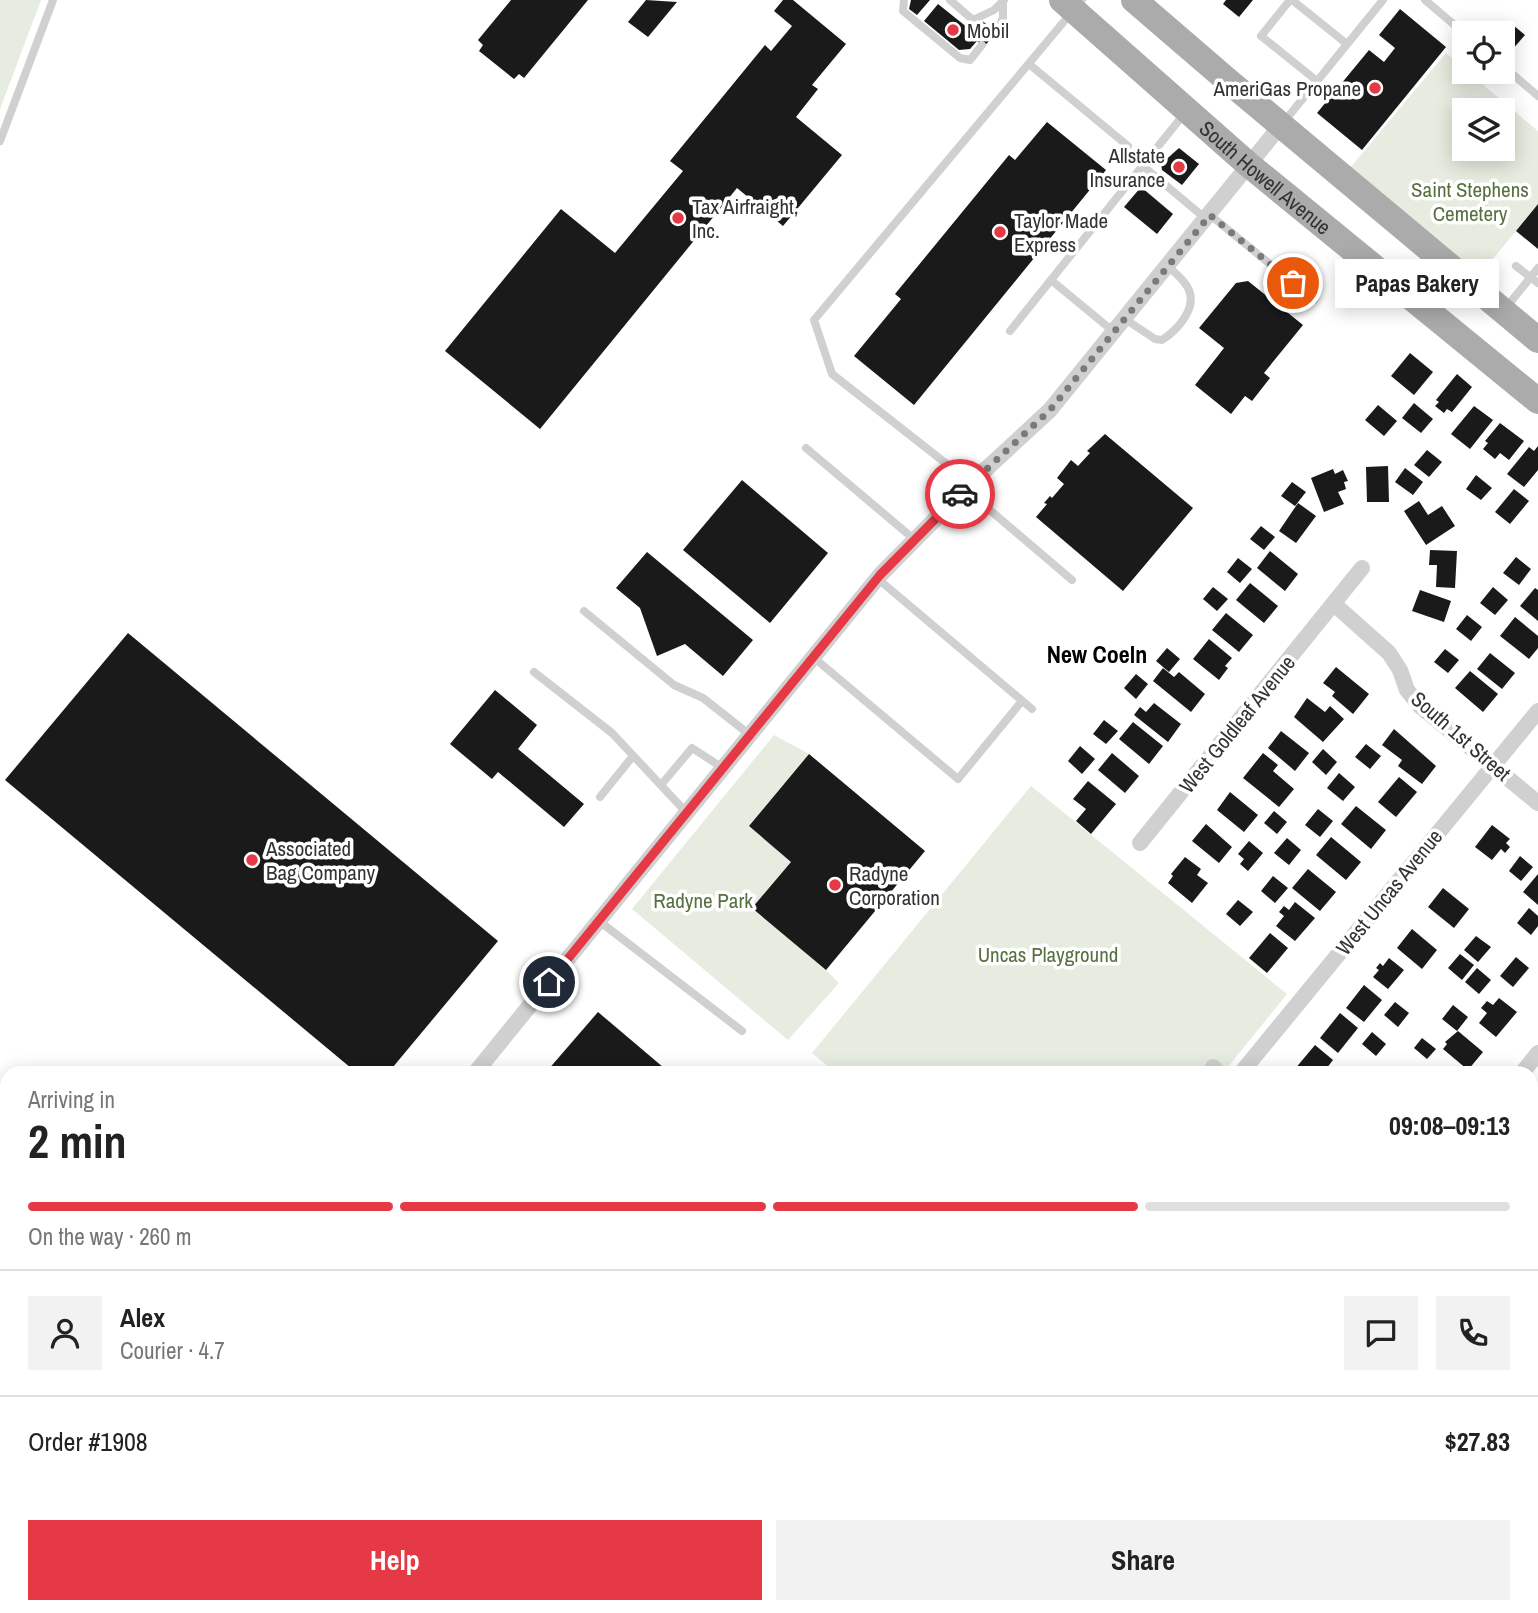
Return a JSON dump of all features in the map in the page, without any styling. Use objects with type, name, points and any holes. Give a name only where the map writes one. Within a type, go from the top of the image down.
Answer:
[{"type":"main road","points":[[1134,0],[1538,340]]},
{"type":"main road","name":"South Howell Avenue","points":[[1072,4],[1186,112],[1538,401]]},
{"type":"street","points":[[486,1066],[686,812],[878,579],[968,486],[1050,410],[1281,125]]},
{"type":"street","name":"West Goldleaf Avenue","points":[[1140,843],[1362,568]]},
{"type":"street","name":"South 1st Street","points":[[1334,604],[1390,653],[1407,690],[1420,706],[1538,803]]},
{"type":"street","name":"West Uncas Avenue","points":[[1247,1066],[1538,711]]},
{"type":"lane","points":[[0,141],[54,0]]},
{"type":"lane","points":[[904,0],[903,12],[960,58],[970,60],[982,45]]},
{"type":"lane","points":[[950,0],[973,20],[1001,3]]},
{"type":"lane","points":[[989,0],[1001,3]]},
{"type":"lane","points":[[1317,81],[1261,36],[1291,0],[1347,44]]},
{"type":"lane","points":[[1281,125],[1383,0]]},
{"type":"lane","points":[[1425,0],[1452,23]]},
{"type":"lane","points":[[998,26],[1003,19],[1001,3]]},
{"type":"lane","points":[[1072,4],[1029,64],[814,320],[832,374],[968,486],[1072,580]]},
{"type":"lane","points":[[1029,64],[1128,146]]},
{"type":"lane","points":[[1515,76],[1538,96]]},
{"type":"lane","points":[[1010,331],[1186,112]]},
{"type":"lane","points":[[1143,166],[1314,300]]},
{"type":"lane","points":[[1125,318],[1155,339],[1162,340],[1182,321],[1190,307],[1191,295],[1185,284],[1168,266]]},
{"type":"lane","points":[[1516,266],[1534,280]]},
{"type":"lane","points":[[1503,312],[1534,280],[1538,268]]},
{"type":"lane","points":[[1051,280],[1114,332]]},
{"type":"lane","points":[[806,448],[915,540]]},
{"type":"lane","points":[[878,579],[1032,709]]},
{"type":"lane","points":[[584,611],[674,685],[703,698],[750,735]]},
{"type":"lane","points":[[813,657],[958,779],[1022,701]]},
{"type":"lane","points":[[534,672],[612,733],[686,812]]},
{"type":"lane","points":[[661,785],[692,748],[723,768]]},
{"type":"lane","points":[[600,797],[634,756]]},
{"type":"lane","points":[[599,921],[741,1031]]},
{"type":"green space","points":[[0,0],[41,0],[0,109]]},
{"type":"green space","name":"Saint Stephens Cemetery","points":[[1446,53],[1452,58],[1452,84],[1482,84],[1499,98],[1452,98],[1452,161],[1515,161],[1515,112],[1538,131],[1538,204],[1479,276],[1350,168]]},
{"type":"green space","name":"Radyne Park","points":[[774,735],[809,754],[749,826],[791,862],[753,908],[839,983],[788,1040],[632,909]]},
{"type":"green space","name":"Uncas Playground","points":[[1031,786],[1287,994],[1229,1066],[828,1066],[812,1053]]},
{"type":"building","points":[[511,0],[588,0],[524,78],[519,74],[514,79],[479,51],[483,45],[478,40]]},
{"type":"building","points":[[646,0],[677,2],[648,37],[628,22]]},
{"type":"building","name":"Tax Airfraight, Inc.","points":[[783,0],[793,0],[846,44],[812,85],[818,89],[796,117],[842,155],[783,226],[737,188],[540,429],[445,351],[561,209],[615,253],[683,171],[670,161],[765,45],[771,51],[792,26],[774,11]]},
{"type":"building","points":[[911,0],[930,0],[917,15],[909,9]]},
{"type":"building","points":[[1226,0],[1253,0],[1239,17],[1223,4]]},
{"type":"building","points":[[938,4],[973,32],[982,21],[988,25],[992,21],[1000,27],[984,47],[977,41],[970,49],[959,50],[924,21]]},
{"type":"building","name":"AmeriGas Propane","points":[[1400,9],[1446,47],[1362,150],[1317,113],[1369,50],[1384,62],[1395,48],[1379,35]]},
{"type":"building","points":[[1515,27],[1525,35],[1515,46]]},
{"type":"building","name":"Taylor Made Express","points":[[1047,122],[1106,170],[914,405],[854,356],[901,299],[895,294],[1009,155],[1015,160]]},
{"type":"building","name":"Allstate Insurance","points":[[1179,148],[1199,164],[1182,185],[1162,170],[1161,164]]},
{"type":"building","points":[[1141,187],[1173,214],[1157,234],[1124,207]]},
{"type":"building","points":[[1538,204],[1538,249],[1516,231]]},
{"type":"building","points":[[1248,281],[1303,325],[1264,373],[1270,378],[1252,401],[1245,396],[1231,414],[1195,385],[1224,348],[1199,328],[1236,283]]},
{"type":"building","points":[[1410,353],[1433,372],[1414,395],[1391,376]]},
{"type":"building","points":[[1457,374],[1472,387],[1452,412],[1447,409],[1444,413],[1435,406],[1439,402],[1436,400]]},
{"type":"building","points":[[1414,403],[1433,419],[1421,433],[1402,418]]},
{"type":"building","points":[[1378,405],[1397,421],[1384,436],[1365,420]]},
{"type":"building","points":[[1474,406],[1493,420],[1470,449],[1451,434]]},
{"type":"building","points":[[1500,423],[1524,441],[1509,460],[1500,453],[1495,459],[1483,449],[1488,443],[1485,441]]},
{"type":"building","points":[[1105,434],[1193,508],[1123,591],[1036,517],[1047,504],[1044,503],[1064,484],[1057,478],[1071,460],[1078,466],[1090,453],[1087,451]]},
{"type":"building","points":[[1538,446],[1538,470],[1524,487],[1507,474],[1529,447],[1534,451]]},
{"type":"building","points":[[1427,450],[1442,462],[1429,477],[1414,465]]},
{"type":"building","points":[[1388,466],[1389,502],[1367,502],[1366,467]]},
{"type":"building","points":[[1405,468],[1423,482],[1413,495],[1395,482]]},
{"type":"building","points":[[1333,469],[1335,474],[1343,470],[1348,481],[1344,482],[1346,489],[1338,492],[1344,504],[1324,512],[1311,478]]},
{"type":"building","points":[[1476,475],[1492,488],[1481,500],[1466,489]]},
{"type":"building","points":[[742,480],[828,553],[770,623],[683,550]]},
{"type":"building","points":[[1292,482],[1306,492],[1295,506],[1281,496]]},
{"type":"building","points":[[1514,489],[1529,501],[1510,524],[1495,512]]},
{"type":"building","points":[[1419,501],[1428,515],[1442,506],[1455,526],[1426,545],[1404,511]]},
{"type":"building","points":[[1298,503],[1316,516],[1296,543],[1279,531]]},
{"type":"building","points":[[1261,526],[1275,537],[1264,550],[1250,539]]},
{"type":"building","points":[[1430,550],[1457,551],[1455,588],[1436,587],[1437,565],[1429,565]]},
{"type":"building","points":[[1270,551],[1298,574],[1285,591],[1257,568]]},
{"type":"building","points":[[647,552],[753,640],[723,676],[685,644],[657,656],[640,608],[616,588]]},
{"type":"building","points":[[1516,557],[1531,569],[1519,585],[1503,573]]},
{"type":"building","points":[[1238,558],[1252,569],[1240,583],[1227,572]]},
{"type":"building","points":[[1250,583],[1278,606],[1264,623],[1236,600]]},
{"type":"building","points":[[1213,587],[1228,599],[1217,611],[1203,599]]},
{"type":"building","points":[[1493,587],[1508,600],[1495,615],[1480,603]]},
{"type":"building","points":[[1535,588],[1538,590],[1538,621],[1520,606]]},
{"type":"building","points":[[1420,590],[1451,601],[1444,622],[1412,611]]},
{"type":"building","points":[[1226,613],[1253,635],[1239,652],[1212,630]]},
{"type":"building","points":[[1467,615],[1482,627],[1471,641],[1456,629]]},
{"type":"building","points":[[1515,617],[1538,636],[1538,648],[1529,659],[1500,636]]},
{"type":"building","name":"Associated Bag Company","points":[[128,633],[498,941],[394,1066],[349,1066],[5,780]]},
{"type":"building","points":[[1209,639],[1232,658],[1219,680],[1193,659]]},
{"type":"building","points":[[1167,648],[1180,659],[1169,672],[1156,661]]},
{"type":"building","points":[[1445,649],[1459,660],[1448,673],[1434,662]]},
{"type":"building","points":[[1490,653],[1515,673],[1502,689],[1477,669]]},
{"type":"building","points":[[1336,667],[1369,694],[1353,714],[1332,696],[1335,692],[1323,683]]},
{"type":"building","points":[[1163,668],[1174,677],[1179,672],[1205,694],[1191,712],[1153,681]]},
{"type":"building","points":[[1470,671],[1498,694],[1483,712],[1455,688]]},
{"type":"building","points":[[1136,674],[1148,684],[1136,699],[1124,688]]},
{"type":"building","points":[[495,690],[537,725],[518,749],[584,804],[564,827],[498,772],[492,779],[450,744]]},
{"type":"building","points":[[1307,698],[1325,712],[1330,706],[1344,719],[1323,742],[1294,717]]},
{"type":"building","points":[[1154,703],[1181,724],[1168,742],[1134,715],[1140,707],[1146,712]]},
{"type":"building","points":[[1104,720],[1118,731],[1106,744],[1093,734]]},
{"type":"building","points":[[1133,722],[1163,746],[1149,764],[1119,739]]},
{"type":"building","points":[[1394,729],[1436,766],[1422,784],[1398,766],[1402,760],[1382,745]]},
{"type":"building","points":[[1281,731],[1309,753],[1295,771],[1268,748]]},
{"type":"building","points":[[1366,744],[1381,756],[1370,769],[1355,757]]},
{"type":"building","points":[[1080,746],[1095,759],[1082,774],[1068,761]]},
{"type":"building","points":[[1323,749],[1337,762],[1326,775],[1312,762]]},
{"type":"building","points":[[1112,753],[1139,776],[1125,793],[1098,770]]},
{"type":"building","points":[[1263,753],[1278,765],[1273,771],[1294,789],[1279,807],[1243,778]]},
{"type":"building","name":"Radyne Corporation","points":[[809,754],[925,851],[826,970],[752,908],[791,862],[749,826]]},
{"type":"building","points":[[1339,773],[1355,787],[1343,801],[1327,788]]},
{"type":"building","points":[[1399,777],[1417,792],[1396,817],[1378,802]]},
{"type":"building","points":[[1088,781],[1116,804],[1091,834],[1076,821],[1086,809],[1073,799]]},
{"type":"building","points":[[1230,792],[1258,815],[1244,832],[1217,810]]},
{"type":"building","points":[[1356,806],[1386,830],[1371,849],[1341,824]]},
{"type":"building","points":[[1318,809],[1333,821],[1320,837],[1305,825]]},
{"type":"building","points":[[1274,811],[1287,822],[1277,834],[1264,823]]},
{"type":"building","points":[[1206,824],[1232,847],[1219,863],[1192,841]]},
{"type":"building","points":[[1492,825],[1510,839],[1506,843],[1510,847],[1505,853],[1501,849],[1492,860],[1475,847]]},
{"type":"building","points":[[1331,837],[1361,862],[1346,880],[1316,855]]},
{"type":"building","points":[[1287,838],[1301,850],[1289,865],[1274,853]]},
{"type":"building","points":[[1249,841],[1263,853],[1248,871],[1240,864],[1244,859],[1238,854]]},
{"type":"building","points":[[1520,856],[1533,867],[1521,881],[1509,871]]},
{"type":"building","points":[[1185,857],[1201,869],[1197,875],[1208,883],[1192,903],[1168,883],[1173,876],[1171,874]]},
{"type":"building","points":[[1308,869],[1336,892],[1320,911],[1292,888]]},
{"type":"building","points":[[1538,874],[1538,905],[1523,892]]},
{"type":"building","points":[[1273,876],[1288,888],[1275,903],[1261,891]]},
{"type":"building","points":[[1443,888],[1469,909],[1454,928],[1428,907]]},
{"type":"building","points":[[1238,900],[1253,912],[1240,926],[1226,914]]},
{"type":"building","points":[[1295,902],[1315,918],[1295,941],[1276,926],[1284,916],[1279,912],[1284,906],[1289,910]]},
{"type":"building","points":[[1529,908],[1538,916],[1538,926],[1531,935],[1517,923]]},
{"type":"building","points":[[1412,929],[1437,950],[1422,969],[1397,948]]},
{"type":"building","points":[[1270,933],[1288,948],[1267,973],[1249,958]]},
{"type":"building","points":[[1476,936],[1491,947],[1478,962],[1464,950]]},
{"type":"building","points":[[1460,954],[1474,965],[1462,980],[1448,968]]},
{"type":"building","points":[[1516,957],[1529,968],[1513,987],[1500,976]]},
{"type":"building","points":[[1389,958],[1404,970],[1388,989],[1373,977],[1379,970],[1376,968],[1380,963],[1383,966]]},
{"type":"building","points":[[1477,968],[1491,980],[1479,994],[1465,982]]},
{"type":"building","points":[[1364,985],[1382,1000],[1364,1022],[1346,1008]]},
{"type":"building","points":[[1499,998],[1517,1012],[1496,1037],[1479,1023],[1487,1013],[1481,1008],[1487,1001],[1493,1005]]},
{"type":"building","points":[[1395,1002],[1409,1013],[1398,1027],[1384,1015]]},
{"type":"building","points":[[1453,1005],[1468,1017],[1457,1031],[1442,1019]]},
{"type":"building","points":[[598,1012],[662,1066],[551,1066]]},
{"type":"building","points":[[1340,1013],[1358,1028],[1338,1053],[1320,1038]]},
{"type":"building","points":[[1458,1031],[1483,1052],[1471,1066],[1463,1066],[1443,1049],[1447,1044],[1445,1042]]},
{"type":"building","points":[[1372,1032],[1386,1044],[1376,1056],[1362,1044]]},
{"type":"building","points":[[1422,1038],[1436,1049],[1427,1059],[1414,1048]]},
{"type":"building","points":[[1315,1045],[1333,1060],[1328,1066],[1297,1066]]},
{"type":"way so far","points":[[960,494],[1050,410],[1210,215],[1293,283]]},
{"type":"place","name":"Mobil","points":[[953,30]]},
{"type":"place","name":"AmeriGas Propane","points":[[1375,88]]},
{"type":"place","name":"Allstate Insurance","points":[[1179,167]]},
{"type":"place","name":"Tax Airfraight, Inc.","points":[[678,218]]},
{"type":"place","name":"Taylor Made Express","points":[[1000,232]]},
{"type":"place","name":"Papas Bakery","points":[[1293,283]]},
{"type":"place","name":"Associated Bag Company","points":[[252,860]]},
{"type":"place","name":"Radyne Corporation","points":[[835,885]]},
{"type":"district","name":"New Coeln","points":[[1097,654]]},
{"type":"route","points":[[549,982],[880,575],[960,494]]}]
